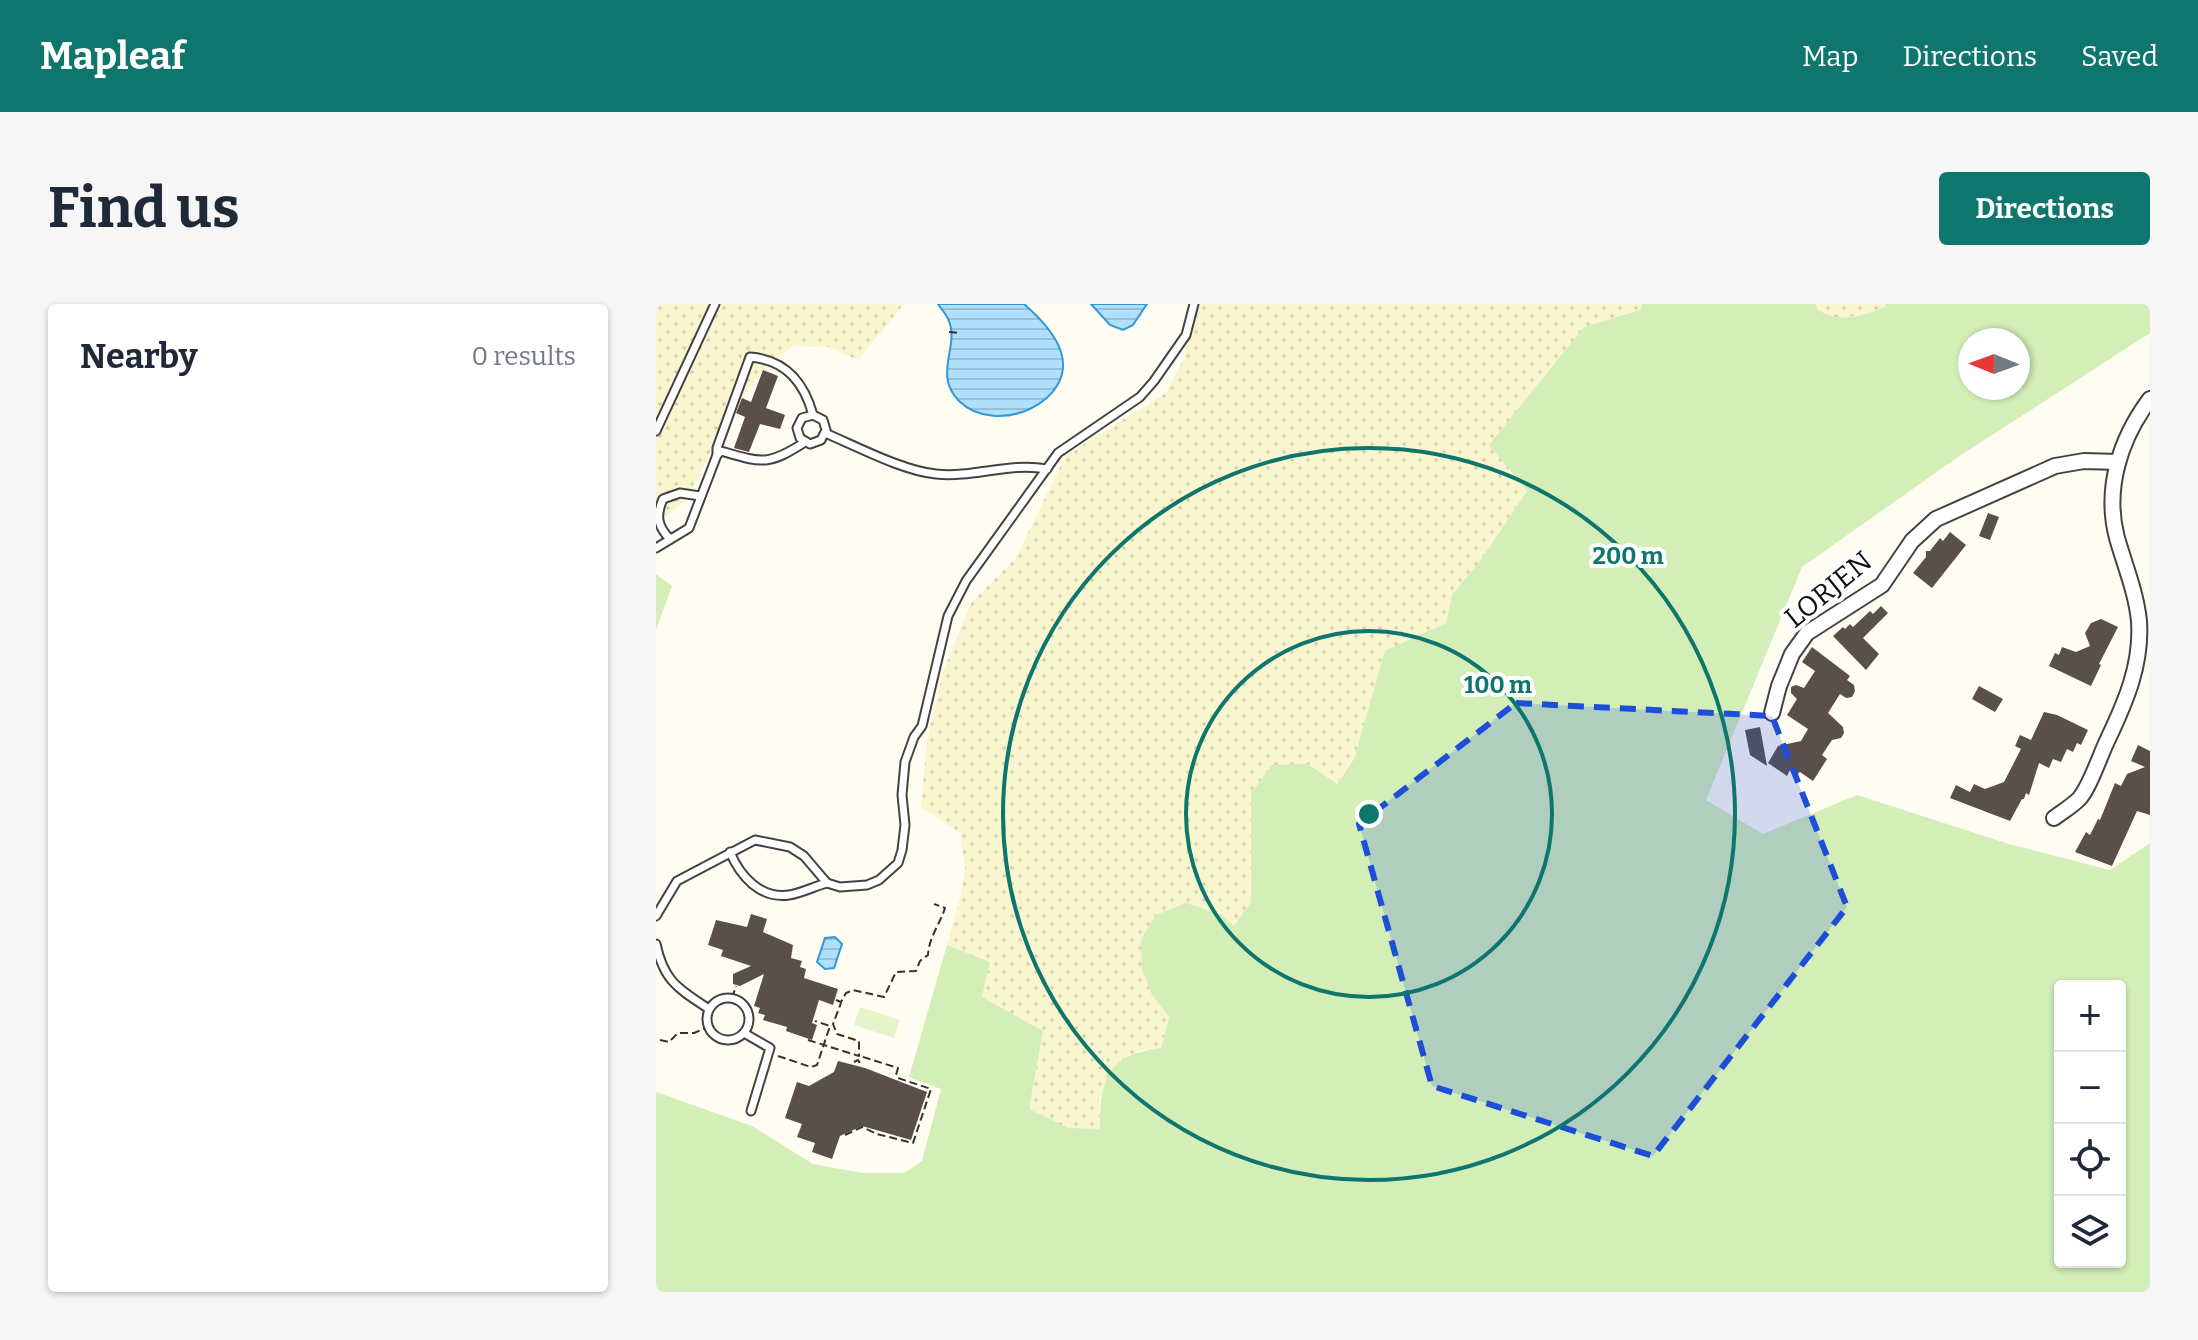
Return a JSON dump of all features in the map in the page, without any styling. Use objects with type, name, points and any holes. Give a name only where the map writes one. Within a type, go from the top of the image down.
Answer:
[{"type":"street","points":[[2054,818],[2081,798],[2127,699],[2135,673],[2139,623],[2136,596],[2116,534],[2113,512],[2118,462],[2129,431],[2150,399]]},
{"type":"street","name":"LORJEN","points":[[1772,713],[1792,654],[1807,633],[1882,585],[1912,541],[1936,519],[2063,464],[2118,462]]},
{"type":"lane","points":[[656,431],[715,304]]},
{"type":"lane","points":[[656,916],[677,881],[755,840],[779,843],[804,856],[827,883],[840,887],[867,885],[879,880],[898,863],[905,825],[902,795],[905,762],[914,737],[922,726],[948,616],[966,581],[1058,453],[1140,397],[1154,381],[1186,335],[1194,304]]},
{"type":"lane","points":[[656,548],[689,528],[750,357],[788,369],[808,396],[813,415]]},
{"type":"lane","points":[[813,415],[823,420],[825,433],[816,443],[805,442],[797,428],[802,418],[813,415]]},
{"type":"lane","points":[[825,433],[856,448],[933,474],[961,475],[1012,467],[1047,469]]},
{"type":"lane","points":[[717,455],[721,451],[755,461],[776,460],[805,442]]},
{"type":"lane","points":[[670,539],[657,520],[663,499],[680,493],[700,496]]},
{"type":"lane","points":[[730,852],[740,875],[773,894],[789,895],[827,883]]},
{"type":"lane","points":[[656,944],[665,974],[673,984],[709,1009]]},
{"type":"lane","points":[[732,998],[746,1007],[750,1018],[740,1038],[729,1041],[718,1038],[708,1027],[709,1009],[716,1001],[732,998]]},
{"type":"lane","points":[[744,1033],[770,1048],[751,1111]]},
{"type":"path","points":[[949,332],[961,333]]},
{"type":"path","points":[[861,1065],[859,1041],[837,1034],[833,1024],[841,1002],[846,993],[853,990],[884,997],[896,972],[916,971],[920,961],[928,955],[935,927],[945,908],[934,904]]},
{"type":"path","points":[[732,998],[736,986]]},
{"type":"path","points":[[836,1000],[841,1002]]},
{"type":"path","points":[[769,1054],[812,1067],[817,1065],[830,1026],[815,1021]]},
{"type":"path","points":[[660,1040],[669,1042],[678,1033],[694,1033],[708,1027]]},
{"type":"path","points":[[808,1040],[898,1068],[898,1078],[931,1089],[913,1143],[879,1135],[862,1127],[845,1135]]},
{"type":"path","points":[[854,1062],[859,1058]]},
{"type":"highlighted area","points":[[1516,703],[1772,716],[1847,907],[1653,1156],[1432,1086],[1359,824]]},
{"type":"shaded area","points":[[656,304],[904,304],[858,360],[828,347],[792,346],[757,378],[733,408],[687,500],[664,517],[656,533]]},
{"type":"shaded area","points":[[1191,304],[1642,304],[1640,310],[1584,327],[1508,470],[1527,491],[1480,561],[1452,595],[1446,623],[1385,652],[1354,759],[1336,784],[1308,764],[1250,872],[1251,902],[1234,926],[1221,915],[1152,995],[1169,1017],[1161,1048],[1137,1051],[1099,1098],[1100,1129],[1068,1129],[1029,1109],[1043,1031],[982,997],[990,962],[947,945],[965,869],[960,833],[921,807],[927,741],[943,672],[971,603],[1016,558],[1066,455],[1166,393],[1182,362],[1192,331]]},
{"type":"shaded area","points":[[1816,304],[1885,304],[1885,307],[1863,315],[1832,319],[1818,310]]},
{"type":"green space","points":[[1642,304],[1816,304],[1818,310],[1843,318],[1868,313],[1885,307],[1885,304],[2150,304],[2150,333],[1958,457],[1802,567],[1706,800],[1763,834],[1857,795],[2009,844],[2110,870],[2150,843],[2150,1292],[656,1292],[656,1092],[752,1126],[813,1164],[862,1173],[904,1173],[922,1161],[941,1089],[909,1077],[947,945],[990,962],[982,997],[1043,1031],[1029,1109],[1068,1128],[1100,1129],[1102,1097],[1110,1072],[1129,1056],[1161,1048],[1169,1017],[1152,995],[1142,968],[1141,939],[1156,915],[1186,903],[1221,915],[1234,926],[1251,902],[1251,793],[1272,765],[1308,764],[1337,784],[1354,759],[1385,651],[1446,623],[1452,595],[1480,561],[1527,491],[1489,445],[1584,327],[1640,310]]},
{"type":"green space","points":[[656,574],[672,586],[656,630]]},
{"type":"green space","points":[[860,1007],[900,1020],[894,1038],[854,1025]]},
{"type":"water","points":[[938,304],[1024,304],[1046,326],[1061,352],[1063,370],[1057,386],[1046,399],[1012,415],[993,416],[975,412],[959,401],[951,391],[948,380],[951,329]]},
{"type":"water","points":[[1091,304],[1147,304],[1133,325],[1123,330],[1110,325]]},
{"type":"water","points":[[835,937],[842,944],[834,968],[825,969],[817,962],[825,938]]},
{"type":"building","points":[[763,370],[778,376],[766,408],[785,415],[780,429],[760,424],[749,452],[734,448],[745,417],[736,413],[742,398],[751,402]]},
{"type":"building","points":[[1988,513],[1999,517],[1990,540],[1979,536]]},
{"type":"building","points":[[1950,532],[1966,545],[1932,588],[1913,573],[1926,557],[1926,551],[1930,551],[1940,538],[1943,541]]},
{"type":"building","points":[[1881,606],[1888,613],[1863,638],[1879,654],[1866,670],[1833,636],[1843,627],[1845,629],[1850,624],[1853,627],[1870,611],[1873,614]]},
{"type":"building","points":[[2101,619],[2118,627],[2091,686],[2049,666],[2062,647],[2076,652],[2090,646],[2085,633],[2091,623]]},
{"type":"building","points":[[1812,647],[1850,676],[1847,680],[1854,685],[1855,691],[1852,697],[1846,698],[1840,694],[1828,713],[1843,727],[1844,733],[1841,738],[1832,740],[1822,755],[1827,759],[1813,781],[1800,772],[1797,774],[1790,770],[1787,776],[1768,763],[1778,746],[1801,741],[1808,729],[1787,715],[1797,699],[1791,693],[1791,687],[1804,688],[1815,671],[1802,662]]},
{"type":"building","points":[[1979,686],[2003,699],[1995,712],[1972,699]]},
{"type":"building","points":[[2044,712],[2088,730],[2081,745],[2077,743],[2073,752],[2067,749],[2061,762],[2053,759],[2049,768],[2039,763],[2029,795],[2026,793],[2010,821],[1950,798],[1956,785],[1970,792],[1974,784],[1985,789],[2004,782],[2021,749],[2015,746],[2020,735],[2031,740]]},
{"type":"building","points":[[1760,727],[1767,766],[1750,755],[1745,730]]},
{"type":"building","points":[[2138,745],[2150,751],[2150,815],[2137,811],[2112,866],[2075,852],[2086,832],[2090,835],[2100,820],[2115,783],[2121,786],[2127,774],[2145,767],[2131,761]]},
{"type":"building","points":[[751,914],[767,919],[763,932],[793,945],[791,958],[802,961],[800,967],[806,969],[804,978],[838,989],[833,1005],[819,1000],[812,1023],[817,1025],[812,1040],[786,1031],[787,1027],[763,1020],[765,1015],[758,1013],[760,1008],[754,1006],[764,974],[740,986],[733,984],[733,974],[751,966],[721,956],[723,950],[708,945],[716,920],[747,927]]},
{"type":"building","points":[[838,1061],[927,1092],[911,1140],[862,1126],[840,1136],[832,1159],[812,1152],[815,1143],[797,1137],[802,1124],[785,1118],[797,1082],[809,1086],[834,1072]]}]
